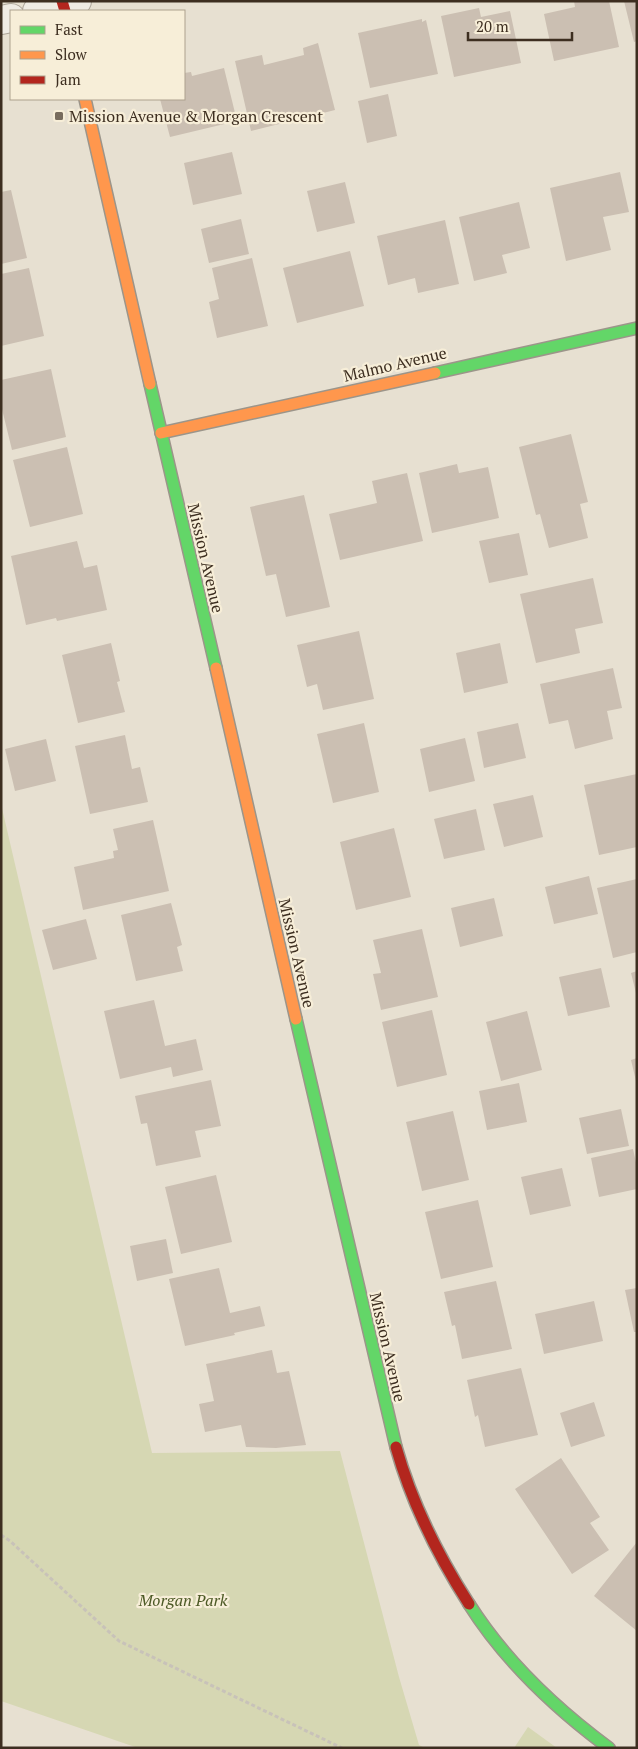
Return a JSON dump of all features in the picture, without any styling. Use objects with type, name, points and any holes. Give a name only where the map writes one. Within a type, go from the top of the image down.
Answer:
[{"type":"street","points":[[41,10],[67,4]]},
{"type":"street","name":"Mission Avenue","points":[[84,100],[386,1411],[399,1459],[416,1506],[437,1551],[462,1593],[491,1634],[523,1672],[558,1707],[609,1748]]},
{"type":"street","name":"Malmo Avenue","points":[[161,433],[636,332]]},
{"type":"path","points":[[1,1536],[10,1541],[118,1641],[342,1748]]},
{"type":"green space","name":"Morgan Park","points":[[1,804],[152,1453],[340,1451],[399,1677],[419,1745],[425,1748],[138,1748],[1,1701]]},
{"type":"green space","points":[[528,1727],[557,1748],[514,1748]]},
{"type":"building","points":[[574,1],[609,1],[619,47],[554,61],[544,14],[575,7]]},
{"type":"building","points":[[624,1],[637,1],[637,41],[634,42]]},
{"type":"building","points":[[479,8],[481,17],[510,11],[521,63],[454,77],[441,16]]},
{"type":"building","points":[[422,19],[422,22],[426,20],[438,74],[370,88],[358,33]]},
{"type":"building","points":[[318,43],[335,110],[251,131],[235,61],[262,55],[264,65],[304,55],[303,48]]},
{"type":"building","points":[[224,68],[237,121],[170,137],[160,100],[185,100],[185,73],[191,72],[192,76]]},
{"type":"building","points":[[388,94],[397,136],[367,143],[358,101]]},
{"type":"building","points":[[232,152],[242,194],[193,205],[184,163]]},
{"type":"building","points":[[620,172],[629,212],[603,217],[611,250],[566,261],[550,188]]},
{"type":"building","points":[[345,182],[355,223],[317,232],[307,191]]},
{"type":"building","points":[[11,190],[27,258],[1,264],[1,192]]},
{"type":"building","points":[[519,202],[530,248],[502,255],[507,273],[474,281],[459,217]]},
{"type":"building","points":[[241,219],[249,254],[209,263],[201,229]]},
{"type":"building","points":[[445,220],[459,284],[418,293],[415,278],[388,285],[377,236]]},
{"type":"building","points":[[350,251],[364,306],[297,323],[283,268]]},
{"type":"building","points":[[252,258],[268,326],[217,338],[209,302],[219,299],[212,268]]},
{"type":"building","points":[[29,268],[44,336],[1,346],[1,274]]},
{"type":"building","points":[[51,369],[66,437],[12,450],[1,405],[1,380]]},
{"type":"building","points":[[571,434],[588,502],[580,504],[588,538],[549,548],[540,514],[536,515],[519,447]]},
{"type":"building","points":[[67,447],[83,514],[30,527],[13,460]]},
{"type":"building","points":[[457,464],[459,473],[488,467],[499,518],[432,533],[419,473]]},
{"type":"building","points":[[407,473],[423,541],[340,560],[329,514],[377,503],[372,481]]},
{"type":"building","points":[[304,495],[330,607],[286,617],[276,574],[266,576],[250,507]]},
{"type":"building","points":[[519,533],[528,575],[489,583],[479,541]]},
{"type":"building","points":[[77,541],[84,568],[97,565],[107,610],[57,621],[56,618],[26,625],[11,556]]},
{"type":"building","points":[[593,578],[603,623],[575,629],[580,653],[536,663],[520,594]]},
{"type":"building","points":[[359,631],[374,699],[323,710],[317,684],[307,687],[297,645]]},
{"type":"building","points":[[111,643],[120,681],[117,682],[125,712],[78,723],[62,655]]},
{"type":"building","points":[[500,643],[508,683],[464,693],[456,653]]},
{"type":"building","points":[[613,668],[622,708],[607,711],[613,739],[575,749],[568,720],[549,724],[540,684]]},
{"type":"building","points":[[364,723],[379,792],[333,803],[317,734]]},
{"type":"building","points":[[518,723],[526,758],[484,768],[477,732]]},
{"type":"building","points":[[125,735],[132,769],[140,767],[148,802],[90,814],[75,746]]},
{"type":"building","points":[[465,738],[475,781],[429,792],[420,749]]},
{"type":"building","points":[[46,739],[56,781],[15,791],[5,749]]},
{"type":"building","points":[[637,774],[637,847],[599,855],[584,785]]},
{"type":"building","points":[[533,795],[543,837],[504,847],[493,804]]},
{"type":"building","points":[[476,809],[485,850],[444,859],[434,819]]},
{"type":"building","points":[[153,820],[169,891],[83,910],[74,867],[114,858],[113,851],[118,850],[113,829]]},
{"type":"building","points":[[394,828],[411,897],[356,910],[340,842]]},
{"type":"building","points":[[589,876],[598,914],[554,924],[545,887]]},
{"type":"building","points":[[637,879],[637,952],[613,958],[597,888]]},
{"type":"building","points":[[494,898],[503,936],[460,947],[451,908]]},
{"type":"building","points":[[171,903],[182,945],[177,947],[183,971],[136,981],[121,915]]},
{"type":"building","points":[[86,919],[97,959],[53,970],[42,930]]},
{"type":"building","points":[[422,929],[438,997],[381,1010],[373,974],[381,973],[373,940]]},
{"type":"building","points":[[601,968],[610,1007],[568,1016],[559,977]]},
{"type":"building","points":[[637,971],[637,993],[636,993],[631,973]]},
{"type":"building","points":[[154,1000],[165,1046],[196,1039],[203,1070],[173,1077],[171,1067],[120,1079],[104,1011]]},
{"type":"building","points":[[432,1010],[447,1075],[397,1087],[382,1022]]},
{"type":"building","points":[[527,1011],[542,1070],[501,1081],[486,1022]]},
{"type":"building","points":[[637,1058],[637,1081],[636,1081],[631,1060]]},
{"type":"building","points":[[211,1080],[221,1126],[195,1131],[201,1157],[156,1166],[147,1123],[141,1124],[135,1096]]},
{"type":"building","points":[[519,1083],[527,1122],[487,1130],[479,1091]]},
{"type":"building","points":[[621,1109],[629,1146],[587,1154],[579,1118]]},
{"type":"building","points":[[453,1111],[469,1180],[422,1191],[406,1122]]},
{"type":"building","points":[[633,1149],[637,1167],[637,1189],[599,1197],[591,1158]]},
{"type":"building","points":[[562,1168],[571,1206],[530,1215],[521,1177]]},
{"type":"building","points":[[216,1175],[232,1242],[181,1254],[165,1187]]},
{"type":"building","points":[[478,1200],[493,1267],[441,1279],[425,1212]]},
{"type":"building","points":[[166,1239],[173,1273],[137,1281],[130,1246]]},
{"type":"building","points":[[219,1268],[230,1313],[260,1306],[265,1326],[185,1346],[169,1279]]},
{"type":"building","points":[[496,1281],[512,1349],[462,1359],[455,1325],[452,1326],[444,1292]]},
{"type":"building","points":[[637,1288],[637,1332],[634,1332],[625,1290]]},
{"type":"building","points":[[594,1301],[603,1341],[544,1354],[535,1314]]},
{"type":"building","points":[[272,1350],[277,1373],[289,1371],[306,1445],[276,1448],[246,1447],[241,1425],[205,1432],[199,1404],[214,1401],[206,1364]]},
{"type":"building","points":[[521,1368],[538,1435],[485,1447],[478,1415],[475,1417],[467,1380]]},
{"type":"building","points":[[594,1402],[605,1436],[571,1447],[560,1413]]},
{"type":"building","points":[[561,1458],[600,1517],[590,1523],[609,1550],[572,1574],[515,1489]]},
{"type":"building","points":[[637,1542],[637,1631],[594,1596]]},
{"type":"traffic: fast","points":[[435,373],[637,328]]},
{"type":"traffic: fast","points":[[150,384],[216,668]]},
{"type":"traffic: fast","points":[[296,1019],[396,1447]]},
{"type":"traffic: fast","points":[[469,1604],[498,1645],[532,1682],[569,1717],[609,1748]]},
{"type":"traffic: slow","points":[[85,100],[150,384]]},
{"type":"traffic: slow","points":[[161,433],[435,373]]},
{"type":"traffic: slow","points":[[216,668],[296,1019]]},
{"type":"traffic: jam","points":[[62,1],[65,10]]},
{"type":"traffic: jam","points":[[396,1447],[418,1509],[446,1566],[469,1604]]},
{"type":"place","name":"Mission Avenue & Morgan Crescent","points":[[59,116]]}]
